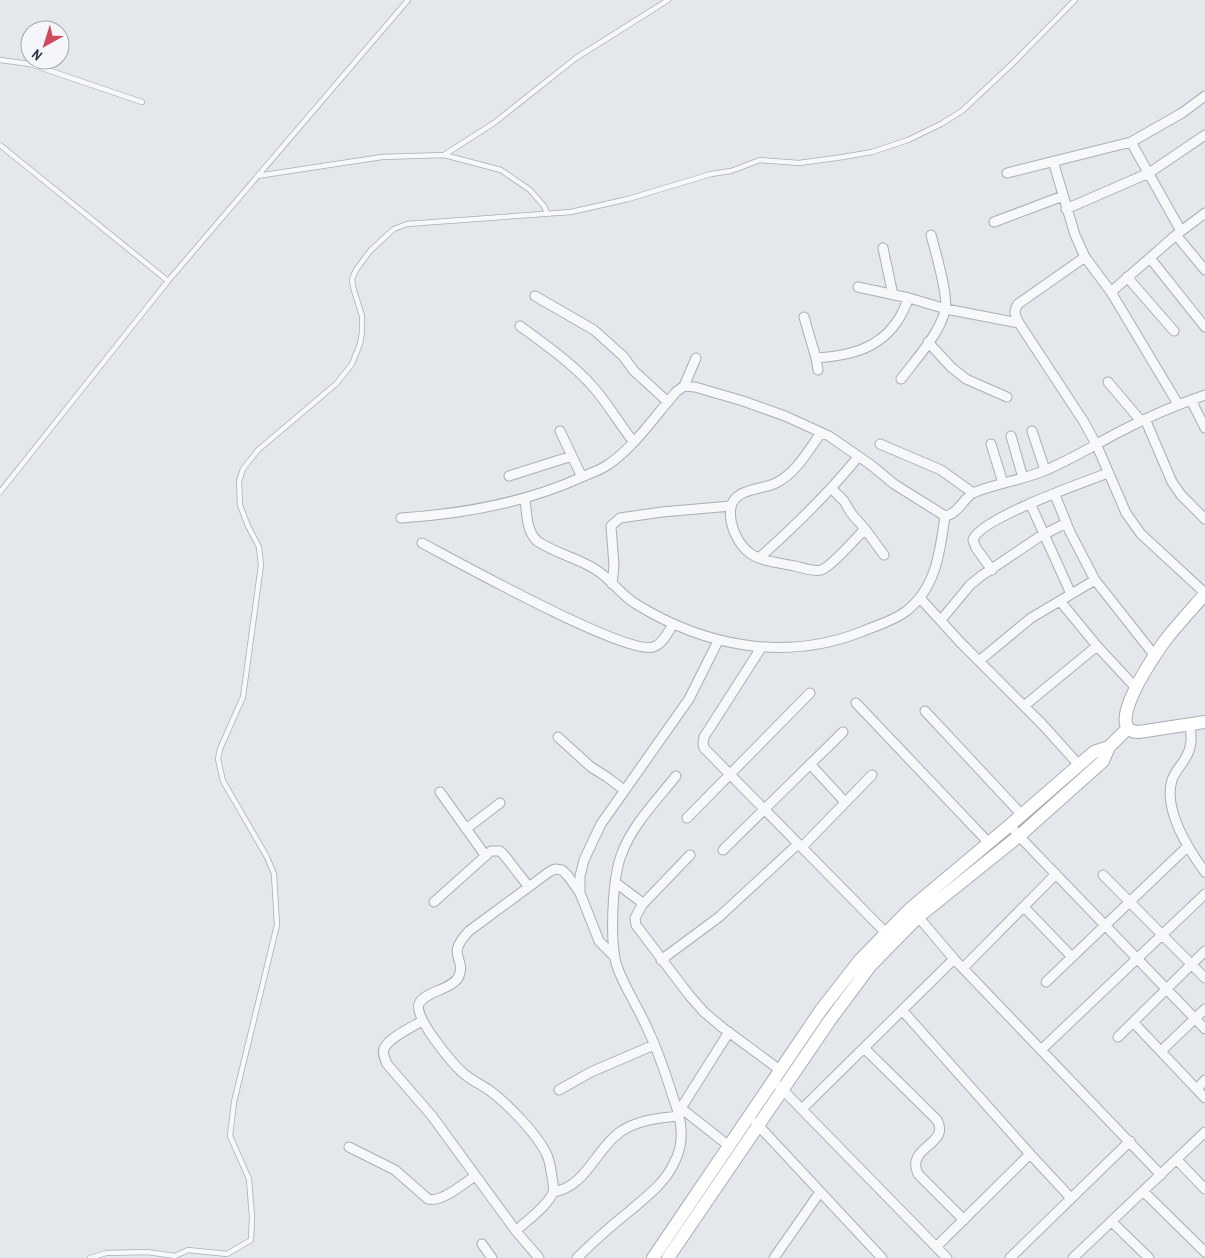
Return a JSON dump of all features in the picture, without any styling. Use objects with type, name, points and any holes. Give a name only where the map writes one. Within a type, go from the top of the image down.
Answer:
[{"type":"street","points":[[1007,173],[1131,142],[1176,117],[1205,96]]},
{"type":"street","points":[[1066,209],[1149,173],[1205,135]]},
{"type":"street","points":[[1131,142],[1149,173],[1178,233],[1201,258],[1205,270]]},
{"type":"street","points":[[1053,161],[1074,235],[1085,257],[1111,292],[1178,404]]},
{"type":"street","points":[[994,222],[1063,196]]},
{"type":"street","points":[[1111,292],[1178,233],[1205,214]]},
{"type":"street","points":[[901,379],[928,342],[946,309],[940,268],[931,235]]},
{"type":"street","points":[[883,248],[893,295]]},
{"type":"street","points":[[1085,257],[1018,304],[1014,309],[1014,314],[1084,422],[1097,446],[1132,524],[1205,594],[1166,639],[1155,656],[1136,688],[1125,715],[1124,723],[1127,729],[1132,732],[1139,732],[1205,722]]},
{"type":"street","points":[[1150,258],[1205,327]]},
{"type":"street","points":[[1127,277],[1174,331]]},
{"type":"street","points":[[858,287],[909,298],[946,309],[1019,323]]},
{"type":"street","points":[[535,296],[594,330],[612,345],[634,371],[668,402]]},
{"type":"street","points":[[816,358],[840,356],[859,351],[881,338],[898,320],[909,298]]},
{"type":"street","points":[[804,317],[818,370]]},
{"type":"street","points":[[520,326],[584,377],[634,441]]},
{"type":"street","points":[[928,342],[951,367],[966,379],[1007,398]]},
{"type":"street","points":[[401,518],[446,514],[525,499],[582,477],[609,464],[634,441],[676,392],[684,386],[696,358]]},
{"type":"street","points":[[1108,382],[1143,420],[1172,482],[1181,495],[1205,519]]},
{"type":"street","points":[[684,386],[696,387],[744,401],[785,416],[821,433],[858,457],[894,484],[945,516],[950,515],[973,492],[1045,470],[1097,446],[1143,420],[1178,404],[1205,395]]},
{"type":"street","points":[[1191,400],[1205,428]]},
{"type":"street","points":[[560,431],[582,477]]},
{"type":"street","points":[[1032,431],[1045,470]]},
{"type":"street","points":[[821,433],[791,473],[775,484],[742,493],[736,498],[731,506],[731,519],[735,533],[741,544],[751,554],[759,558],[817,571],[826,568],[866,529]]},
{"type":"street","points":[[1011,436],[1023,478]]},
{"type":"street","points":[[880,444],[941,470],[973,492]]},
{"type":"street","points":[[992,444],[1002,484]]},
{"type":"street","points":[[509,476],[572,456]]},
{"type":"street","points":[[759,558],[799,523],[832,489],[858,457]]},
{"type":"street","points":[[992,570],[976,548],[974,540],[975,536],[989,524],[1030,504],[1108,473]]},
{"type":"street","points":[[832,489],[866,529],[884,555]]},
{"type":"street","points":[[1055,495],[1066,523],[1095,580],[1155,656]]},
{"type":"street","points":[[525,499],[529,528],[532,536],[537,541],[597,570],[634,603],[673,624],[718,641],[761,648],[826,643],[854,634],[905,612],[920,598],[936,567],[945,516]]},
{"type":"street","points":[[1030,504],[1071,594]]},
{"type":"street","points":[[612,584],[614,566],[611,526],[620,518],[731,506]]},
{"type":"street","points":[[941,620],[970,586],[1044,534],[1066,523]]},
{"type":"street","points":[[422,543],[572,621],[640,647],[652,647],[659,644],[673,624]]},
{"type":"street","points":[[979,660],[1031,618],[1095,580]]},
{"type":"street","points":[[920,598],[1079,765]]},
{"type":"street","points":[[1060,601],[1096,646],[1136,688]]},
{"type":"street","points":[[580,893],[580,876],[584,860],[601,824],[690,699],[718,641]]},
{"type":"street","points":[[1024,706],[1096,646]]},
{"type":"street","points":[[761,648],[704,737],[702,743],[704,748],[886,932]]},
{"type":"street","points":[[687,818],[810,693]]},
{"type":"street","points":[[856,703],[989,843]]},
{"type":"street","points":[[925,711],[1022,815]]},
{"type":"street","points":[[1190,723],[1192,741],[1190,750],[1176,771],[1170,791],[1177,826],[1187,847],[1205,872]]},
{"type":"street","points":[[653,1258],[729,1146],[784,1090],[845,998],[915,913],[989,843],[1094,752],[1109,746],[1127,729]]},
{"type":"street","points":[[723,850],[842,732]]},
{"type":"street","points":[[558,737],[591,767],[624,790]]},
{"type":"street","points":[[668,1258],[754,1121],[777,1076],[840,985],[860,960],[886,932],[962,883],[1018,836],[1103,761],[1109,746]]},
{"type":"street","points":[[810,764],[845,802]]},
{"type":"street","points":[[661,960],[719,917],[800,846],[872,775]]},
{"type":"street","points":[[577,1258],[613,1225],[648,1198],[674,1164],[680,1148],[682,1132],[678,1109],[654,1045],[618,969],[614,956],[614,906],[621,854],[630,837],[676,776]]},
{"type":"street","points":[[440,792],[485,855]]},
{"type":"street","points":[[466,829],[500,802]]},
{"type":"street","points":[[1010,825],[1018,836],[1205,1029]]},
{"type":"street","points":[[1046,982],[1187,847]]},
{"type":"street","points":[[434,902],[491,851],[500,852],[529,887]]},
{"type":"street","points":[[690,855],[642,905],[635,918],[636,926],[704,1012],[777,1076],[784,1090],[947,1258]]},
{"type":"street","points":[[516,1231],[548,1201],[553,1192],[550,1163],[547,1154],[517,1115],[454,1063],[422,1021],[419,1004],[423,999],[454,982],[459,976],[460,966],[456,954],[457,947],[469,931],[555,869],[562,870],[580,893],[599,941],[614,956]]},
{"type":"street","points":[[963,968],[1056,874]]},
{"type":"street","points":[[1103,875],[1205,978]]},
{"type":"street","points":[[616,883],[637,898],[642,905]]},
{"type":"street","points":[[1041,1050],[1205,894]]},
{"type":"street","points":[[1024,907],[1072,957]]},
{"type":"street","points":[[915,913],[954,960],[1162,1175]]},
{"type":"street","points":[[1118,1037],[1205,951]]},
{"type":"street","points":[[802,1109],[954,960]]},
{"type":"street","points":[[1161,1051],[1205,1009]]},
{"type":"street","points":[[902,1010],[1071,1198]]},
{"type":"street","points":[[422,1021],[391,1040],[384,1048],[387,1064],[432,1116],[516,1231],[540,1258]]},
{"type":"street","points":[[1133,1022],[1205,1098]]},
{"type":"street","points":[[553,1192],[561,1191],[580,1179],[611,1140],[621,1131],[678,1109],[729,1032]]},
{"type":"street","points":[[560,1090],[591,1072],[654,1045]]},
{"type":"street","points":[[864,1048],[937,1120],[940,1131],[937,1137],[918,1156],[915,1162],[916,1169],[918,1174],[964,1220]]},
{"type":"street","points":[[1197,1089],[1205,1080]]},
{"type":"street","points":[[678,1109],[729,1146]]},
{"type":"street","points":[[754,1121],[882,1258]]},
{"type":"street","points":[[1073,1258],[1205,1132]]},
{"type":"street","points":[[1010,1258],[1130,1141]]},
{"type":"street","points":[[349,1147],[395,1170],[428,1199],[441,1198],[475,1176]]},
{"type":"street","points":[[936,1247],[1030,1154]]},
{"type":"street","points":[[1177,1160],[1205,1189]]},
{"type":"street","points":[[779,1256],[820,1192]]},
{"type":"street","points":[[1144,1192],[1205,1252]]},
{"type":"street","points":[[1112,1222],[1149,1258]]},
{"type":"street","points":[[482,1244],[492,1258]]},
{"type":"lane","points":[[0,492],[168,281],[408,0]]},
{"type":"lane","points":[[444,155],[494,123],[576,58],[668,0]]},
{"type":"lane","points":[[90,1258],[106,1253],[147,1252],[175,1256],[188,1250],[227,1254],[250,1240],[252,1217],[249,1179],[230,1136],[234,1102],[277,925],[274,874],[267,857],[223,781],[218,759],[220,749],[243,697],[260,579],[260,547],[248,526],[238,495],[239,481],[243,469],[258,450],[332,388],[352,364],[360,344],[362,316],[352,279],[364,258],[386,236],[407,224],[590,209],[711,174],[731,171],[760,160],[799,163],[872,152],[908,140],[941,124],[962,111],[1075,0]]},
{"type":"lane","points":[[0,60],[30,64],[142,102]]},
{"type":"lane","points":[[0,146],[168,281]]},
{"type":"lane","points":[[257,176],[382,157],[444,155],[500,170],[530,190],[548,213]]}]
